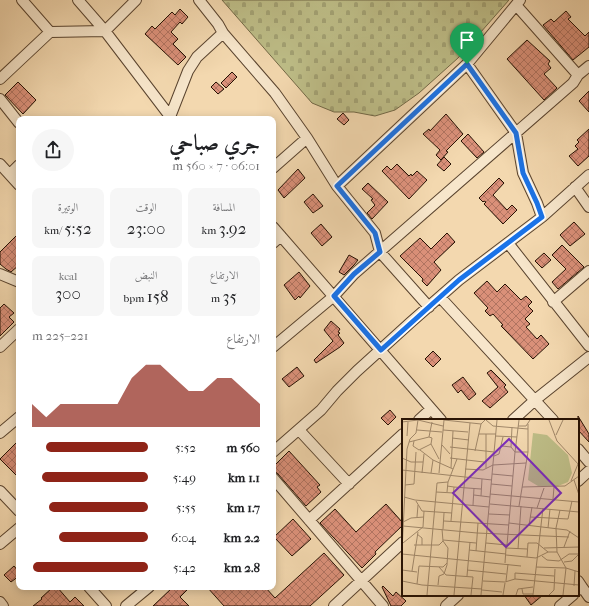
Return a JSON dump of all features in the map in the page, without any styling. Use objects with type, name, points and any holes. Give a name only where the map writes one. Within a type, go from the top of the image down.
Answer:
[{"type":"street","points":[[22,0],[50,32]]},
{"type":"street","points":[[78,0],[105,31],[169,116]]},
{"type":"street","points":[[0,79],[50,32],[105,31],[136,0]]},
{"type":"street","points":[[199,0],[218,24],[223,34],[275,93],[307,138],[337,186],[375,233],[380,252],[429,307]]},
{"type":"street","points":[[337,186],[467,64],[518,3],[578,75]]},
{"type":"street","points":[[171,116],[188,71],[198,58],[223,34]]},
{"type":"street","points":[[467,64],[516,133],[523,173],[542,217]]},
{"type":"street","points":[[276,344],[334,296],[354,274],[573,83],[578,75],[589,66]]},
{"type":"street","points":[[0,99],[16,119]]},
{"type":"street","points":[[276,165],[307,138]]},
{"type":"street","points":[[0,164],[16,181]]},
{"type":"street","points":[[10,174],[16,168]]},
{"type":"street","points":[[276,449],[321,410],[356,371],[459,280],[542,217],[589,176]]},
{"type":"street","points":[[575,187],[589,207]]},
{"type":"street","points":[[276,230],[440,419]]},
{"type":"street","points":[[276,240],[281,236]]},
{"type":"street","points":[[508,244],[589,346]]},
{"type":"street","points":[[553,302],[589,271]]},
{"type":"street","points":[[0,274],[16,281]]},
{"type":"street","points":[[440,297],[552,419]]},
{"type":"street","points":[[0,347],[16,332]]},
{"type":"street","points":[[514,419],[589,356]]},
{"type":"street","points":[[419,419],[431,409]]},
{"type":"street","points":[[0,433],[16,420]]},
{"type":"street","points":[[299,430],[349,484]]},
{"type":"street","points":[[309,520],[402,435]]},
{"type":"street","points":[[579,450],[589,462]]},
{"type":"street","points":[[579,480],[589,471]]},
{"type":"street","points":[[276,483],[383,606]]},
{"type":"street","points":[[0,491],[16,508]]},
{"type":"street","points":[[0,544],[16,531]]},
{"type":"street","points":[[334,606],[402,543]]},
{"type":"street","points":[[580,586],[589,597]]},
{"type":"street","points":[[92,590],[106,606]]},
{"type":"street","points":[[126,606],[145,590]]},
{"type":"street","points":[[446,606],[457,596]]},
{"type":"street","points":[[560,606],[572,596]]},
{"type":"green space","points":[[222,0],[509,0],[458,58],[419,93],[395,110],[375,116],[354,112],[334,112],[312,103]]},
{"type":"building","points":[[180,9],[188,17],[182,24],[180,22],[171,32],[178,39],[173,44],[186,57],[178,65],[145,34],[152,26],[155,29],[172,12],[175,15]]},
{"type":"building","points":[[566,11],[571,17],[568,19],[585,36],[589,32],[589,47],[573,60],[543,25],[551,19],[554,22]]},
{"type":"building","points":[[527,40],[550,61],[548,64],[551,68],[544,74],[557,88],[544,100],[507,59]]},
{"type":"building","points":[[232,72],[237,77],[226,88],[221,83]]},
{"type":"building","points":[[18,82],[36,100],[23,114],[5,95]]},
{"type":"building","points":[[216,82],[224,89],[218,94],[211,87]]},
{"type":"building","points":[[589,91],[589,112],[579,101]]},
{"type":"building","points":[[343,113],[349,120],[344,125],[337,119]]},
{"type":"building","points":[[446,114],[463,134],[446,151],[448,152],[441,160],[436,155],[440,150],[423,134],[429,129],[430,131]]},
{"type":"building","points":[[589,129],[589,156],[578,166],[569,156],[578,149],[575,146],[579,142],[577,140]]},
{"type":"building","points":[[468,134],[484,152],[477,158],[461,141]]},
{"type":"building","points":[[444,157],[451,164],[444,171],[437,165]]},
{"type":"building","points":[[397,164],[409,176],[411,174],[412,176],[417,171],[427,180],[409,199],[382,171],[387,166],[391,170]]},
{"type":"building","points":[[298,169],[305,178],[284,198],[278,190]]},
{"type":"building","points":[[499,178],[504,183],[493,195],[507,210],[512,205],[517,210],[503,224],[484,204],[486,202],[483,202],[479,198]]},
{"type":"building","points":[[368,183],[388,202],[372,219],[367,213],[375,205],[371,200],[373,199],[362,189]]},
{"type":"building","points":[[313,194],[323,206],[313,213],[304,202]]},
{"type":"building","points":[[574,222],[585,234],[570,246],[560,235]]},
{"type":"building","points":[[321,224],[332,237],[322,246],[311,233]]},
{"type":"building","points":[[447,233],[455,242],[434,262],[441,270],[427,286],[422,281],[423,279],[400,256],[420,238],[431,249]]},
{"type":"building","points":[[16,236],[16,268],[11,272],[0,264],[0,252]]},
{"type":"building","points":[[562,245],[584,267],[558,289],[552,282],[566,269],[552,255]]},
{"type":"building","points":[[544,253],[551,260],[542,268],[535,261]]},
{"type":"building","points":[[349,255],[358,260],[344,275],[339,272]]},
{"type":"building","points":[[299,272],[310,286],[300,298],[299,296],[295,300],[284,285]]},
{"type":"building","points":[[487,281],[497,292],[505,284],[521,300],[526,296],[532,302],[528,306],[533,311],[525,319],[530,324],[526,327],[537,339],[541,335],[549,344],[533,359],[501,326],[503,325],[493,314],[490,316],[485,311],[488,308],[474,293]]},
{"type":"building","points":[[4,304],[14,313],[9,317],[14,322],[0,336],[0,308]]},
{"type":"building","points":[[331,321],[340,329],[338,332],[340,333],[338,335],[344,343],[316,363],[314,360],[333,341],[324,330]]},
{"type":"building","points":[[433,351],[441,359],[433,367],[425,359]]},
{"type":"building","points":[[297,367],[304,376],[289,387],[282,379]]},
{"type":"building","points":[[491,370],[506,385],[504,387],[508,392],[490,408],[482,401],[498,387],[487,373]]},
{"type":"building","points":[[463,377],[476,394],[469,400],[461,390],[458,393],[452,385]]},
{"type":"building","points":[[390,410],[396,417],[388,425],[381,418]]},
{"type":"building","points":[[578,416],[589,434],[589,442],[579,431]]},
{"type":"building","points":[[16,443],[16,475],[0,459]]},
{"type":"building","points":[[289,451],[320,485],[317,487],[321,492],[306,506],[276,472],[276,464]]},
{"type":"building","points":[[386,504],[402,522],[402,526],[375,552],[376,554],[362,568],[320,523],[335,509],[356,532]]},
{"type":"building","points":[[293,519],[311,539],[292,556],[276,539],[276,535]]},
{"type":"building","points":[[324,553],[344,575],[310,606],[224,606],[210,590],[268,590],[275,598]]},
{"type":"building","points":[[14,566],[16,568],[16,578],[11,582],[4,575]]},
{"type":"building","points":[[383,586],[393,596],[396,592],[406,601],[401,606],[391,606],[382,587]]},
{"type":"building","points":[[50,590],[60,590],[70,602],[75,597],[84,606],[33,606],[42,599],[41,598]]},
{"type":"building","points":[[170,590],[187,590],[180,597],[189,606],[153,606]]},
{"type":"building","points":[[525,596],[542,596],[531,605]]},
{"type":"route","points":[[467,64],[516,133],[523,173],[542,217],[459,280],[381,350],[334,296],[354,274],[380,252],[375,233],[337,186],[467,64]]}]
